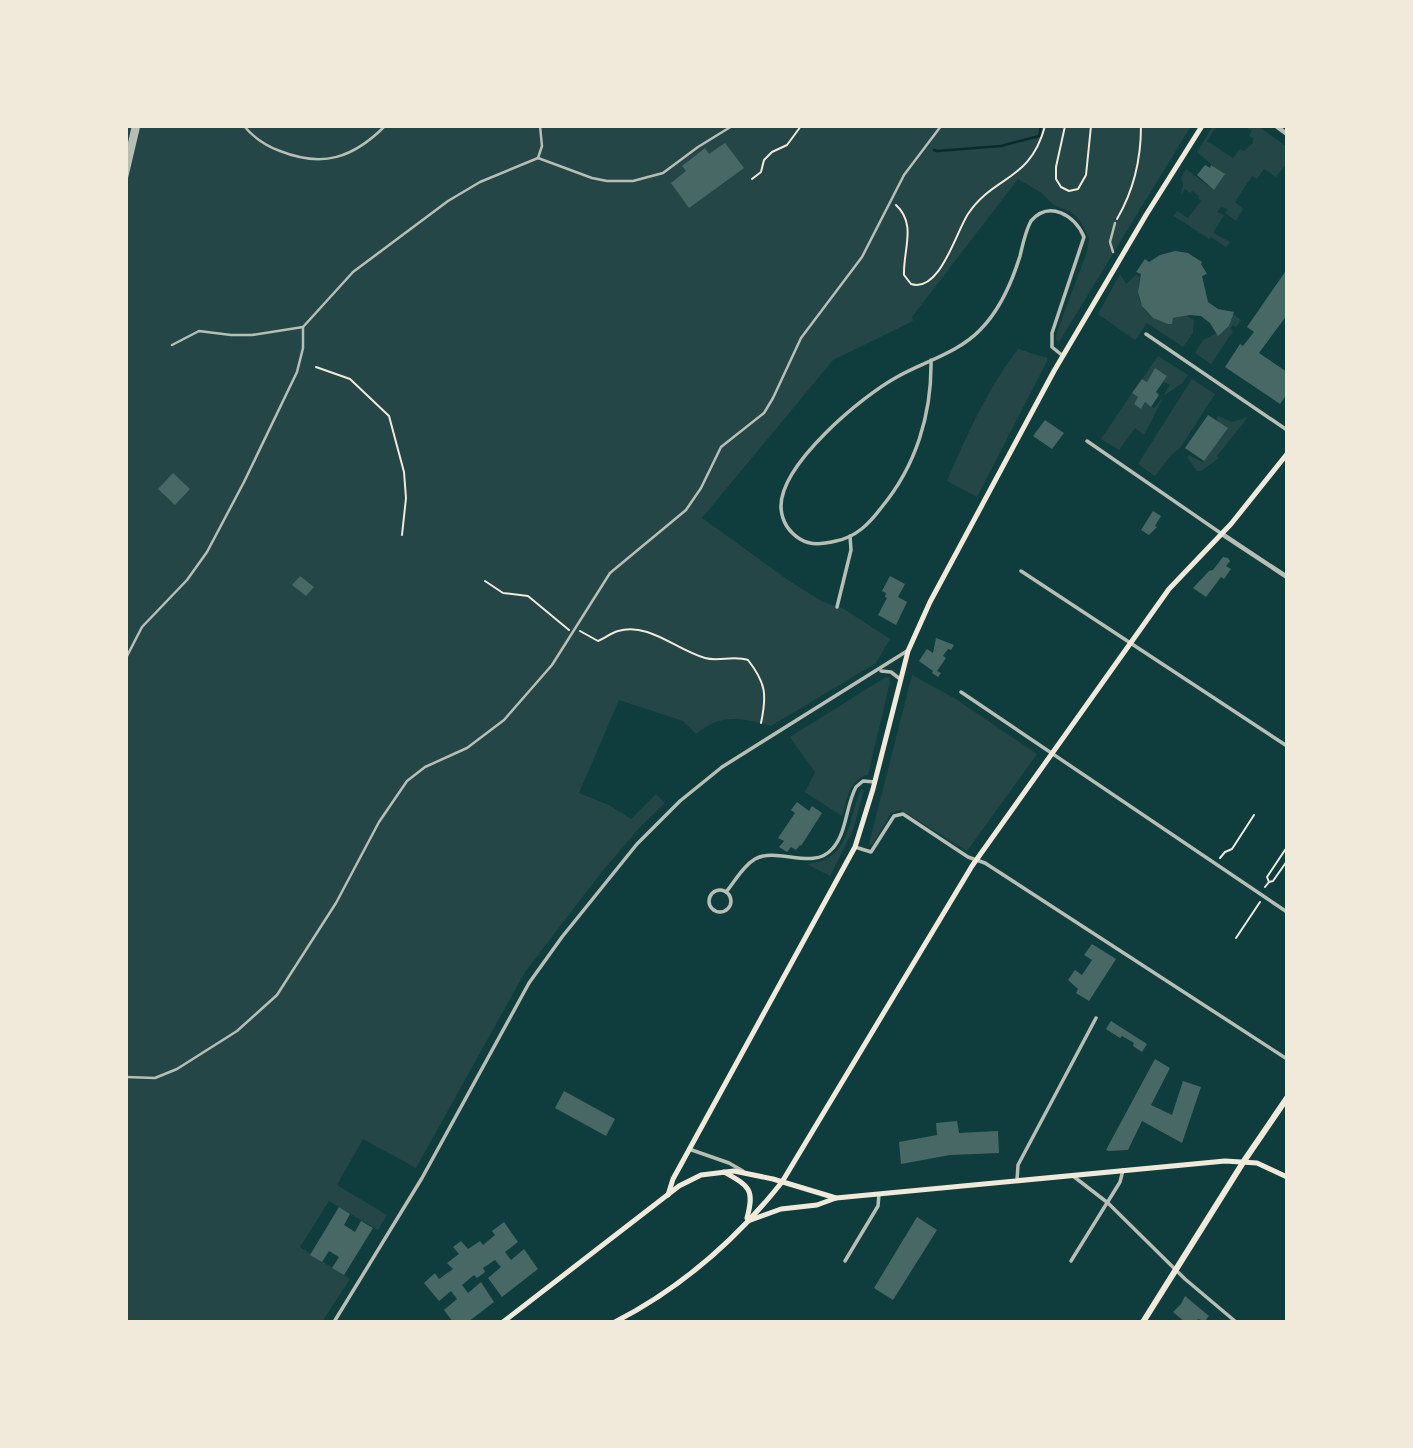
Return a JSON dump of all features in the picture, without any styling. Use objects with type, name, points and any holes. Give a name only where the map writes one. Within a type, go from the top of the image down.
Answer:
[{"type":"main road","points":[[668,1195],[689,1149],[855,848],[875,782],[908,651],[936,590],[1032,410],[1142,221],[1202,126]]},
{"type":"main road","points":[[615,1322],[682,1281],[705,1263],[782,1182],[977,860],[1172,585],[1222,534],[1287,454]]},
{"type":"main road","points":[[1143,1322],[1244,1161],[1287,1098]]},
{"type":"main road","points":[[746,1221],[777,1210],[817,1205],[836,1198],[1123,1170],[1244,1161],[1287,1177]]},
{"type":"main road","points":[[503,1322],[691,1179],[723,1171],[745,1172],[836,1198]]},
{"type":"main road","points":[[723,1171],[750,1191],[751,1201],[746,1221]]},
{"type":"street","points":[[126,162],[136,126]]},
{"type":"street","points":[[126,177],[136,126]]},
{"type":"street","points":[[244,126],[255,138],[272,148],[311,160],[333,159],[350,152],[385,126]]},
{"type":"street","points":[[538,158],[542,146],[540,126]]},
{"type":"street","points":[[172,345],[179,344],[199,331],[252,335],[303,327],[353,272],[448,201],[480,182],[538,158],[607,181],[633,181],[663,173],[732,126]]},
{"type":"street","points":[[126,1077],[155,1078],[177,1069],[237,1031],[277,995],[336,904],[379,822],[406,782],[425,767],[467,748],[504,720],[552,665],[610,573],[686,510],[701,488],[721,447],[764,413],[796,346],[862,257],[908,168],[941,126]]},
{"type":"street","points":[[1276,126],[1287,134]]},
{"type":"street","points":[[931,360],[927,411],[911,460],[888,499],[864,527],[850,536],[817,544],[798,538],[788,528],[782,515],[781,501],[802,461],[840,419],[888,382],[970,338],[985,324],[1009,285],[1031,221],[1037,215],[1050,211],[1069,216],[1084,237],[1052,333],[1052,347],[1063,356]]},
{"type":"street","points":[[1113,252],[1110,242],[1115,223]]},
{"type":"street","points":[[126,658],[142,627],[196,569],[229,512],[296,374],[303,348],[303,327]]},
{"type":"street","points":[[1146,334],[1287,430]]},
{"type":"street","points":[[1087,441],[1287,577]]},
{"type":"street","points":[[836,607],[851,549],[850,536]]},
{"type":"street","points":[[1021,571],[1287,746]]},
{"type":"street","points":[[334,1322],[427,1170],[529,983],[562,937],[637,844],[682,799],[722,767],[908,651]]},
{"type":"street","points":[[878,670],[891,672],[900,679]]},
{"type":"street","points":[[961,692],[1287,912]]},
{"type":"street","points":[[726,892],[746,866],[757,858],[773,855],[806,859],[830,851],[839,839],[857,785],[865,781],[875,782]]},
{"type":"street","points":[[855,848],[870,852],[894,816],[901,814],[968,857],[985,863],[1287,1059]]},
{"type":"street","points":[[719,891],[726,892],[730,898],[729,907],[722,912],[713,910],[708,903],[710,896],[719,891]]},
{"type":"street","points":[[1017,1180],[1019,1164],[1096,1018]]},
{"type":"street","points":[[689,1149],[729,1163],[745,1172]]},
{"type":"street","points":[[1071,1261],[1121,1182],[1123,1170]]},
{"type":"street","points":[[1072,1175],[1108,1203],[1176,1270],[1236,1322]]},
{"type":"street","points":[[845,1261],[877,1208],[879,1194]]},
{"type":"path","points":[[890,201],[900,208],[907,222],[904,275],[911,284],[922,285],[932,279],[941,267],[974,205],[1030,161],[1045,126]]},
{"type":"path","points":[[1065,126],[1057,159],[1056,179],[1063,190],[1072,191],[1081,186],[1086,175],[1091,126]]},
{"type":"path","points":[[1115,223],[1129,198],[1135,178],[1142,126]]},
{"type":"path","points":[[752,178],[761,172],[764,160],[772,152],[787,145],[800,127]]},
{"type":"path","points":[[316,367],[350,379],[389,416],[404,472],[405,519],[402,535]]},
{"type":"path","points":[[485,581],[503,593],[528,596],[566,628]]},
{"type":"path","points":[[578,630],[598,641],[620,631],[640,631],[662,637],[708,659],[733,657],[748,660],[765,687],[761,723]]},
{"type":"path","points":[[1220,858],[1224,852],[1230,851],[1254,815]]},
{"type":"path","points":[[1269,881],[1267,877],[1287,847]]},
{"type":"path","points":[[1265,887],[1269,881],[1273,881],[1287,861]]},
{"type":"path","points":[[1236,938],[1260,902]]},
{"type":"shaded area","points":[[126,126],[1191,126],[1059,342],[1056,339],[1057,332],[1087,252],[1089,238],[1079,219],[1071,212],[1054,205],[1040,192],[1018,179],[912,317],[913,321],[833,360],[702,518],[791,582],[823,602],[844,609],[890,639],[876,663],[771,726],[732,719],[714,723],[696,734],[683,721],[619,700],[579,793],[609,805],[631,819],[656,794],[665,803],[640,827],[600,874],[525,972],[416,1168],[363,1139],[337,1185],[387,1215],[378,1230],[329,1201],[300,1247],[350,1279],[322,1322],[126,1322]]},
{"type":"shaded area","points":[[1213,126],[1217,126],[1207,141],[1233,158],[1240,149],[1244,151],[1253,143],[1253,138],[1249,136],[1252,131],[1244,126],[1258,126],[1287,147],[1287,163],[1276,177],[1264,169],[1257,179],[1252,176],[1235,202],[1243,209],[1236,221],[1225,213],[1228,209],[1221,207],[1217,212],[1224,215],[1213,233],[1230,242],[1226,247],[1174,216],[1177,211],[1188,218],[1201,201],[1192,191],[1190,193],[1185,189],[1181,195],[1181,178],[1186,169],[1214,190],[1224,175],[1197,152]]},
{"type":"shaded area","points":[[1120,274],[1126,284],[1136,275],[1140,277],[1140,302],[1155,319],[1172,324],[1173,318],[1187,316],[1194,320],[1193,333],[1183,347],[1147,323],[1135,340],[1098,314]]},
{"type":"shaded area","points":[[1233,314],[1241,320],[1236,327],[1233,325],[1230,329],[1233,331],[1211,364],[1195,353],[1203,340],[1224,329]]},
{"type":"shaded area","points":[[1018,349],[1047,358],[1047,361],[977,497],[947,481],[978,413]]},
{"type":"shaded area","points":[[1158,356],[1188,375],[1165,395],[1170,385],[1163,382],[1167,376],[1155,368],[1147,382],[1142,379]]},
{"type":"shaded area","points":[[1192,379],[1215,394],[1180,448],[1155,476],[1138,464]]},
{"type":"shaded area","points":[[1132,393],[1138,397],[1134,404],[1141,409],[1145,402],[1154,408],[1163,398],[1144,435],[1135,428],[1119,450],[1101,439]]},
{"type":"shaded area","points":[[1218,416],[1232,422],[1248,417],[1217,456],[1219,458],[1197,471],[1187,457],[1189,455],[1204,461]]},
{"type":"shaded area","points":[[912,675],[954,698],[1037,754],[967,851],[901,810],[891,813],[872,845],[869,844]]},
{"type":"shaded area","points":[[886,677],[890,682],[868,775],[853,785],[842,816],[805,792],[815,772],[790,737]]},
{"type":"shaded area","points":[[861,789],[864,790],[853,830],[830,876],[807,864],[821,861],[840,847]]},
{"type":"building","points":[[725,143],[744,168],[689,208],[671,183],[686,171],[682,166],[705,148],[709,154]]},
{"type":"building","points":[[1205,165],[1210,168],[1211,165],[1225,174],[1214,190],[1197,175]]},
{"type":"building","points":[[1175,251],[1188,253],[1202,262],[1207,274],[1202,276],[1208,302],[1218,309],[1234,312],[1229,326],[1218,336],[1210,323],[1201,316],[1173,318],[1172,324],[1168,324],[1153,318],[1142,306],[1138,292],[1141,274],[1136,272],[1145,259],[1149,262],[1160,255]]},
{"type":"building","points":[[1285,272],[1287,315],[1259,353],[1287,372],[1287,394],[1280,404],[1225,367],[1240,344],[1243,346],[1254,332],[1247,327]]},
{"type":"building","points":[[1155,368],[1167,376],[1156,392],[1159,395],[1151,407],[1145,402],[1141,409],[1134,404],[1138,397],[1132,393],[1142,379],[1147,382]]},
{"type":"building","points":[[1208,415],[1228,428],[1204,461],[1185,448]]},
{"type":"building","points":[[1045,420],[1064,433],[1052,449],[1033,436]]},
{"type":"building","points":[[173,473],[190,489],[175,505],[158,489]]},
{"type":"building","points":[[1153,511],[1161,516],[1155,526],[1157,527],[1149,535],[1141,530]]},
{"type":"building","points":[[1223,557],[1230,561],[1226,566],[1231,569],[1224,579],[1221,577],[1206,597],[1193,588]]},
{"type":"building","points":[[300,576],[314,587],[306,596],[292,585]]},
{"type":"building","points":[[890,576],[905,584],[898,597],[907,602],[896,625],[878,615],[887,598],[882,591]]},
{"type":"building","points":[[936,638],[954,645],[943,656],[946,658],[937,671],[941,673],[938,677],[919,661],[927,649],[933,653]]},
{"type":"building","points":[[797,802],[809,811],[812,806],[822,813],[801,846],[796,850],[791,847],[787,852],[779,847],[784,841],[778,838],[795,813],[791,810]]},
{"type":"building","points":[[1092,944],[1116,959],[1089,1001],[1076,993],[1078,989],[1068,980],[1075,970],[1082,975],[1092,960],[1084,955]]},
{"type":"building","points":[[1111,1021],[1147,1044],[1142,1052],[1133,1046],[1134,1043],[1106,1029]]},
{"type":"building","points":[[1155,1059],[1170,1068],[1151,1105],[1172,1115],[1183,1081],[1201,1087],[1182,1143],[1142,1121],[1128,1150],[1106,1150]]},
{"type":"building","points":[[564,1091],[615,1119],[606,1136],[555,1108]]},
{"type":"building","points":[[957,1121],[959,1133],[998,1131],[999,1153],[950,1155],[901,1164],[899,1142],[937,1135],[936,1123]]},
{"type":"building","points":[[339,1207],[350,1214],[344,1225],[355,1232],[361,1221],[373,1228],[344,1275],[332,1268],[339,1257],[329,1251],[322,1262],[310,1255]]},
{"type":"building","points":[[917,1217],[937,1230],[893,1300],[874,1288]]},
{"type":"building","points":[[504,1222],[518,1242],[505,1252],[511,1260],[524,1249],[538,1269],[502,1297],[488,1278],[501,1267],[495,1260],[483,1268],[485,1272],[477,1278],[474,1275],[462,1285],[468,1293],[481,1282],[494,1302],[468,1322],[453,1322],[444,1310],[457,1299],[451,1291],[439,1301],[424,1283],[435,1273],[439,1279],[453,1269],[447,1263],[459,1254],[453,1247],[461,1241],[468,1249],[480,1241],[483,1245],[495,1235],[492,1231]]},
{"type":"building","points":[[1185,1296],[1209,1316],[1205,1321],[1198,1319],[1196,1322],[1185,1322],[1173,1312]]},
{"type":"waterway","points":[[934,150],[1001,146],[1039,136],[1041,126]]}]
